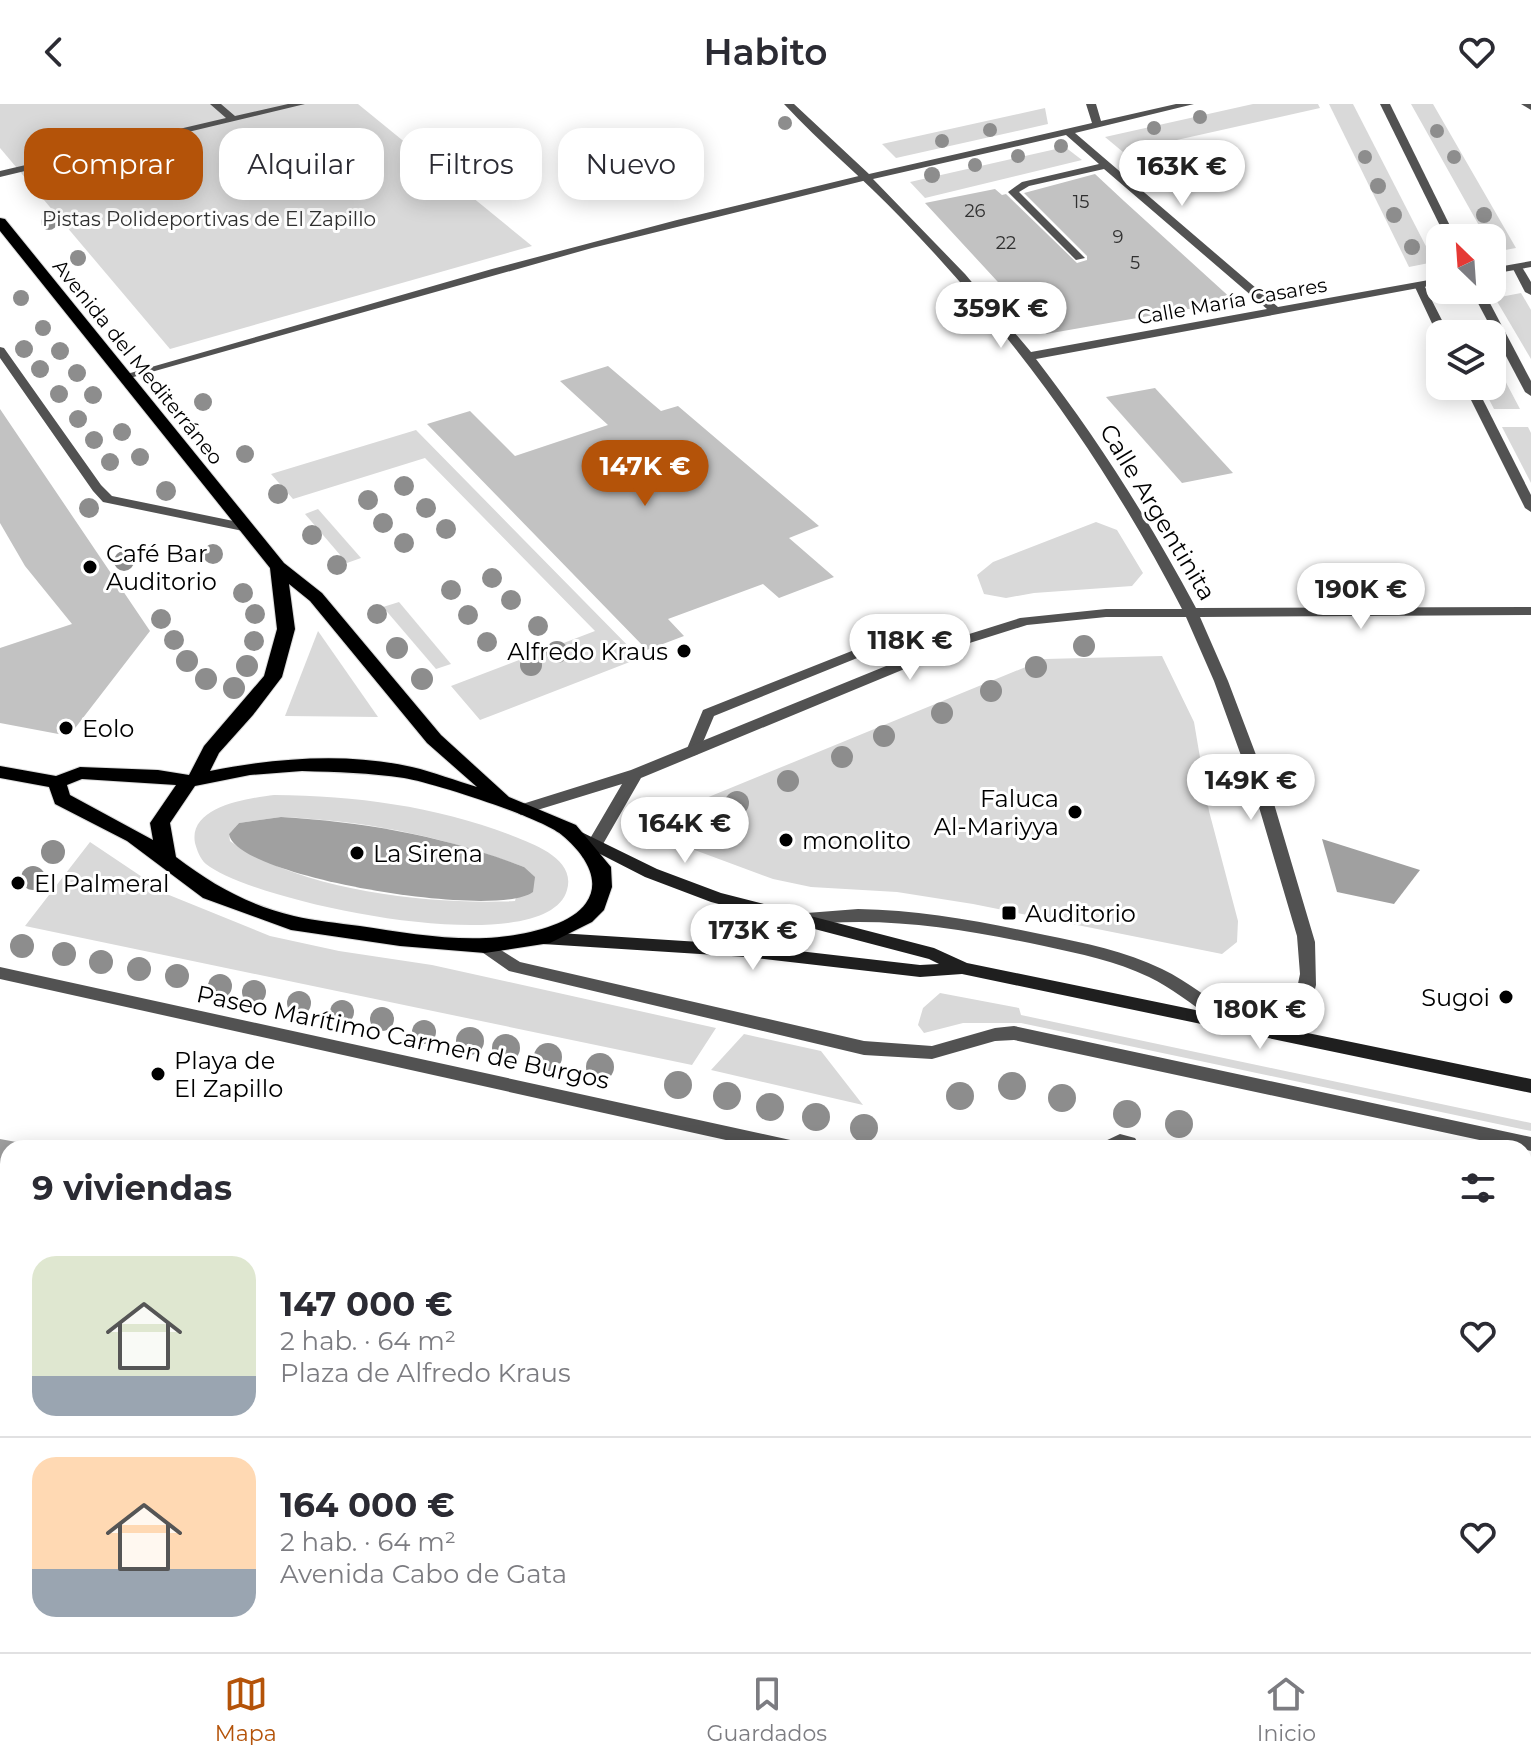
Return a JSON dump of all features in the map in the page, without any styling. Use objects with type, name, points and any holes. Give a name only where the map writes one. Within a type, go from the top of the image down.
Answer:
[{"type":"main road","name":"Avenida del Mediterráneo","points":[[0,222],[278,567],[316,597],[434,739],[514,806]]},
{"type":"main road","points":[[166,858],[160,823],[193,780],[211,750],[273,677],[286,629],[278,567]]},
{"type":"main road","points":[[0,772],[57,782],[80,773],[193,780],[250,769],[302,765],[359,766],[410,773],[514,806],[569,830],[592,849],[690,888],[794,920],[934,954],[962,968],[1531,1086]]},
{"type":"main road","points":[[57,782],[62,799],[134,836],[210,893],[291,923],[400,939],[485,946],[543,938],[747,951],[920,971],[962,968]]},
{"type":"main road","points":[[543,938],[585,917],[597,905],[602,887],[601,867],[592,849]]},
{"type":"street","points":[[215,104],[232,119]]},
{"type":"street","points":[[0,174],[300,104]]},
{"type":"street","name":"Calle Argentinita","points":[[789,104],[867,177],[1031,356],[1157,546],[1191,612],[1244,739],[1278,839],[1308,954],[1302,1017],[1296,1037]]},
{"type":"street","points":[[1091,104],[1097,124]]},
{"type":"street","points":[[126,376],[562,252],[737,206],[1189,104]]},
{"type":"street","points":[[1385,104],[1444,224]]},
{"type":"street","points":[[1067,131],[1275,311]]},
{"type":"street","points":[[1080,258],[1013,192],[1026,184],[1107,165]]},
{"type":"street","points":[[1506,269],[1531,264]]},
{"type":"street","points":[[1517,267],[1531,292]]},
{"type":"street","name":"Calle María Casares","points":[[1031,356],[1426,284]]},
{"type":"street","points":[[1419,285],[1436,320]]},
{"type":"street","points":[[1484,304],[1531,392]]},
{"type":"street","points":[[0,350],[95,486],[108,499],[243,527]]},
{"type":"street","points":[[1477,400],[1531,508]]},
{"type":"street","points":[[514,806],[636,774],[955,643],[1025,621],[1106,613],[1531,611]]},
{"type":"street","points":[[693,751],[708,713],[925,626],[955,643]]},
{"type":"street","points":[[592,849],[636,774]]},
{"type":"street","points":[[794,920],[902,914],[1089,950],[1145,968],[1173,983],[1232,1024]]},
{"type":"street","points":[[485,946],[515,967],[864,1048],[923,1053],[968,1044],[994,1034],[1014,1033],[1512,1140]]},
{"type":"street","name":"Paseo Marítimo Carmen de Burgos","points":[[0,973],[759,1140]]},
{"type":"green space","name":"Pistas Polideportivas de El Zapillo","points":[[0,104],[358,104],[400,138],[400,200],[476,200],[532,246],[170,349],[44,200],[203,200],[203,128],[24,128],[24,176],[0,148]]},
{"type":"green space","points":[[1253,104],[1318,104],[1320,108],[1123,152],[1105,137]]},
{"type":"green space","points":[[1329,104],[1353,104],[1426,246],[1426,264],[1409,267]]},
{"type":"green space","points":[[1411,104],[1433,104],[1502,224],[1478,224]]},
{"type":"green space","points":[[1045,108],[1048,124],[896,158],[882,144]]},
{"type":"green space","points":[[1065,147],[1082,160],[925,198],[910,182]]},
{"type":"green space","points":[[1506,231],[1516,248],[1506,250]]},
{"type":"green space","points":[[1521,293],[1531,310],[1531,359],[1499,304],[1506,304],[1506,296]]},
{"type":"green space","points":[[1506,382],[1520,409],[1494,409],[1489,400],[1506,400]]},
{"type":"green space","points":[[1502,427],[1528,427],[1531,433],[1531,483]]},
{"type":"green space","points":[[416,430],[640,658],[480,720],[451,686],[595,631],[425,458],[293,499],[271,474]]},
{"type":"green space","points":[[318,509],[361,558],[347,563],[305,514]]},
{"type":"green space","points":[[1096,522],[1117,530],[1143,573],[1132,586],[1006,598],[984,594],[977,575],[993,562]]},
{"type":"green space","points":[[399,602],[451,664],[436,669],[383,607]]},
{"type":"green space","points":[[318,631],[378,717],[285,716]]},
{"type":"green space","points":[[1162,656],[1194,722],[1209,811],[1238,921],[1237,942],[1222,954],[973,904],[897,892],[811,887],[773,879],[665,839],[656,826],[672,812],[1045,659]]},
{"type":"green space","points":[[274,795],[396,805],[484,826],[552,855],[565,870],[567,890],[547,912],[508,923],[456,925],[335,909],[279,895],[234,879],[206,864],[195,843],[195,830],[201,820],[223,806]],"holes":[[[281,817],[375,826],[434,839],[524,867],[515,901],[445,900],[367,891],[293,872],[259,858],[230,841],[229,834],[239,823]]]},
{"type":"green space","points":[[90,842],[169,895],[270,936],[339,951],[432,965],[716,1028],[692,1065],[25,926]]},
{"type":"green space","points":[[940,993],[1019,1008],[1021,1015],[1531,1123],[1531,1131],[1021,1023],[963,1023],[924,1033],[918,1025],[923,1008]]},
{"type":"green space","points":[[744,1034],[821,1051],[863,1105],[711,1070]]},
{"type":"shaded area","points":[[281,817],[374,827],[464,847],[524,867],[535,877],[533,892],[510,899],[471,901],[369,890],[273,865],[242,850],[229,834],[239,823]]},
{"type":"shaded area","points":[[1322,839],[1420,870],[1394,904],[1337,892]]},
{"type":"building","points":[[1095,174],[1234,301],[1046,334],[925,203],[995,189],[1002,195],[1006,194],[1077,263],[1087,260],[1087,256],[1024,193]]},
{"type":"building","points":[[608,366],[661,411],[678,406],[819,526],[789,538],[834,577],[779,598],[763,584],[668,619],[684,636],[647,650],[427,424],[470,411],[515,456],[608,425],[560,381]]},
{"type":"building","points":[[1155,388],[1233,473],[1182,483],[1106,397]]},
{"type":"building","points":[[0,409],[150,631],[69,736],[0,723],[0,648],[72,624],[25,566],[0,523]]},
{"type":"place","name":"Café Bar Auditorio","points":[[90,567]]},
{"type":"place","name":"Alfredo Kraus","points":[[684,651]]},
{"type":"place","name":"Eolo","points":[[66,728]]},
{"type":"place","name":"Faluca Al-Mariyya","points":[[1075,812]]},
{"type":"place","name":"monolito","points":[[786,840]]},
{"type":"place","name":"La Sirena","points":[[357,853]]},
{"type":"place","name":"El Palmeral","points":[[18,883]]},
{"type":"place","name":"Auditorio","points":[[1009,913]]},
{"type":"place","name":"Sugoi","points":[[1506,997]]},
{"type":"place","name":"Playa de El Zapillo","points":[[158,1074]]}]
